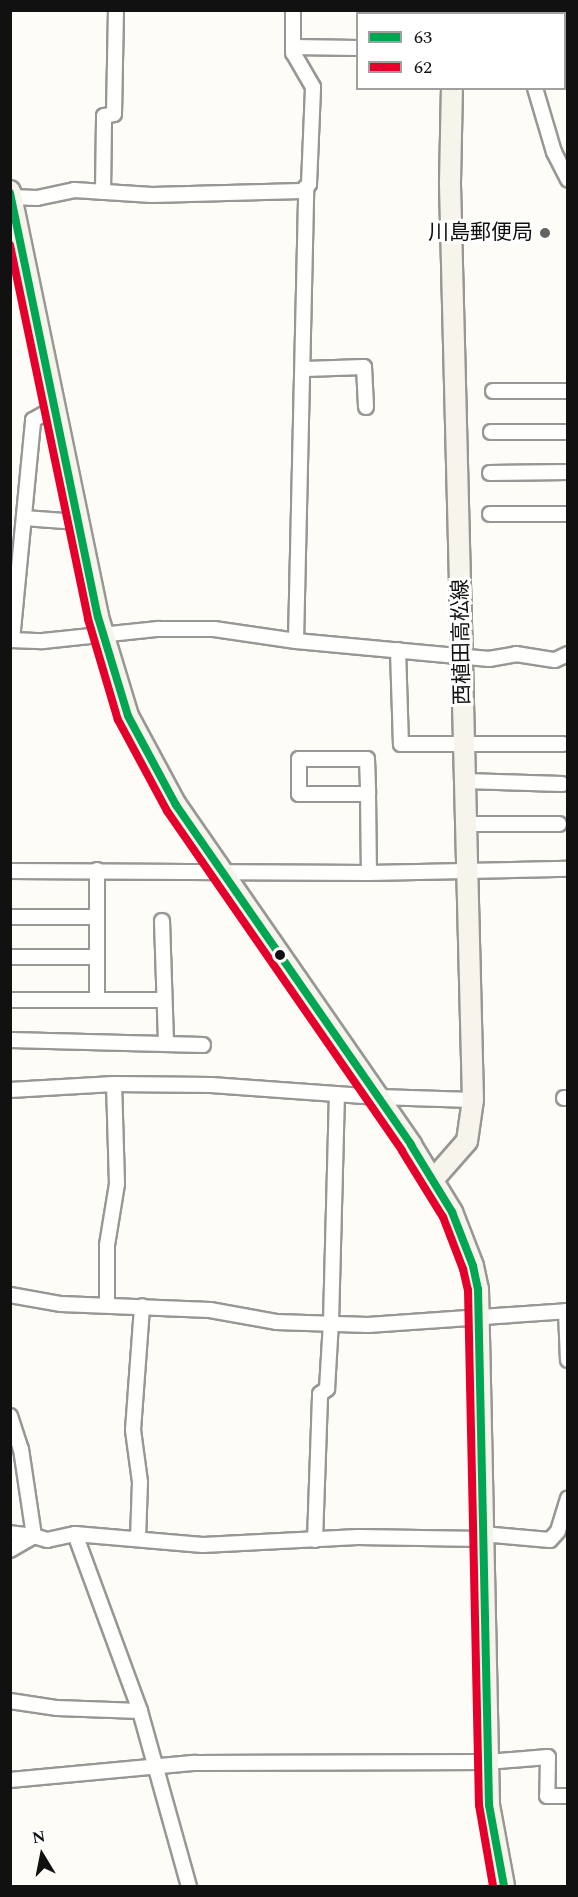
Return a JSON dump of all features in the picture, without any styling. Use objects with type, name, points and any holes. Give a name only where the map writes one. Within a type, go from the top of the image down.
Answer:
[{"type":"main road","name":"西植田高松線","points":[[432,1181],[467,1141],[473,1100],[450,182],[452,90]]},
{"type":"main road","points":[[11,194],[78,522],[103,632],[128,716],[147,757],[223,873],[378,1097],[432,1181],[465,1239],[477,1289],[490,1815],[504,1887]]},
{"type":"street","points":[[103,192],[104,116],[114,114],[116,10]]},
{"type":"street","points":[[293,10],[293,46],[313,87],[309,184],[306,188],[305,369],[296,641]]},
{"type":"street","points":[[293,46],[356,48]]},
{"type":"street","points":[[536,90],[554,152],[567,180]]},
{"type":"street","points":[[11,194],[37,198],[74,190],[164,195],[306,188]]},
{"type":"street","points":[[305,369],[364,368],[366,407]]},
{"type":"street","points":[[493,391],[567,390]]},
{"type":"street","points":[[54,408],[33,420],[11,640],[43,641],[103,632],[214,629],[296,641],[489,659],[516,654],[544,660],[567,654]]},
{"type":"street","points":[[491,432],[567,432]]},
{"type":"street","points":[[490,473],[567,472]]},
{"type":"street","points":[[490,514],[567,514]]},
{"type":"street","points":[[24,518],[78,522]]},
{"type":"street","points":[[398,650],[401,744],[563,744]]},
{"type":"street","points":[[368,794],[299,794],[298,759],[367,759],[368,794],[369,873]]},
{"type":"street","points":[[465,781],[562,784]]},
{"type":"street","points":[[466,824],[559,824]]},
{"type":"street","points":[[10,871],[369,873],[466,869],[567,869]]},
{"type":"street","points":[[97,870],[97,999]]},
{"type":"street","points":[[10,917],[97,917]]},
{"type":"street","points":[[162,921],[166,1044]]},
{"type":"street","points":[[10,957],[97,957]]},
{"type":"street","points":[[10,1000],[164,1000]]},
{"type":"street","points":[[10,1040],[203,1045]]},
{"type":"street","points":[[10,1090],[114,1084],[211,1085],[378,1097],[473,1100]]},
{"type":"street","points":[[107,1305],[107,1245],[117,1184],[114,1084]]},
{"type":"street","points":[[315,1540],[321,1394],[327,1389],[331,1322],[337,1094]]},
{"type":"street","points":[[10,1295],[61,1304],[210,1310],[276,1322],[368,1325],[478,1320],[566,1312],[567,1360]]},
{"type":"street","points":[[138,1539],[140,1482],[134,1430],[142,1306]]},
{"type":"street","points":[[10,1416],[21,1449],[34,1536]]},
{"type":"street","points":[[10,1533],[47,1540],[75,1534],[203,1545],[482,1537],[550,1540],[558,1531],[567,1498]]},
{"type":"street","points":[[75,1534],[140,1711],[153,1767],[189,1887]]},
{"type":"street","points":[[10,1550],[34,1536]]},
{"type":"street","points":[[10,1701],[57,1708],[140,1711]]},
{"type":"street","points":[[10,1780],[153,1767],[487,1762],[548,1757],[548,1796],[567,1796]]},
{"type":"transit line","name":"63","points":[[10,193],[98,617],[128,716],[176,805],[411,1145],[452,1212],[473,1266],[478,1289],[489,1805],[504,1886]]},
{"type":"transit line","name":"62","points":[[10,245],[88,619],[118,720],[167,811],[402,1151],[443,1217],[463,1269],[468,1290],[479,1805],[493,1886]]},
{"type":"place","name":"川島郵便局","points":[[545,233]]}]
